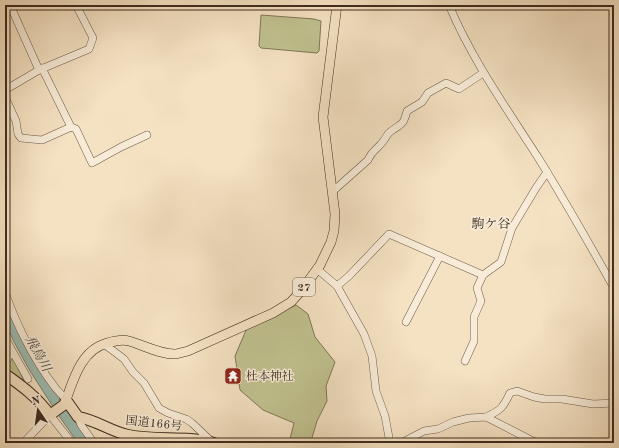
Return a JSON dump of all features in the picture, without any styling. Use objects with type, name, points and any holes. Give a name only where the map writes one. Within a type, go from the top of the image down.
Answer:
[{"type":"highway","points":[[5,374],[28,390],[52,414],[65,402],[78,417]]},
{"type":"highway","name":"国道166号","points":[[78,417],[86,418],[127,435],[213,443]]},
{"type":"main road","name":"27","points":[[65,402],[78,370],[86,357],[97,346],[118,340],[126,340],[166,353],[176,354],[188,351],[273,313],[291,302],[302,290],[317,269],[331,242],[334,231],[335,214],[323,117],[337,5]]},
{"type":"street","points":[[10,5],[40,69],[71,127],[76,130],[92,163],[121,147],[148,135]]},
{"type":"street","points":[[5,90],[40,69],[88,49],[93,38],[76,5]]},
{"type":"street","points":[[448,5],[483,73],[547,172],[614,288]]},
{"type":"street","points":[[332,192],[368,160],[371,152],[384,141],[388,133],[400,126],[404,121],[407,111],[422,102],[428,93],[446,83],[459,88],[483,73]]},
{"type":"street","points":[[5,97],[16,121],[18,134],[21,138],[42,140],[71,127]]},
{"type":"street","points":[[465,362],[474,341],[474,317],[481,301],[478,288],[483,276],[501,262],[512,228],[547,172]]},
{"type":"street","points":[[337,286],[349,276],[389,234],[483,276]]},
{"type":"street","points":[[406,322],[440,256]]},
{"type":"street","points":[[317,269],[337,286],[364,334],[372,356],[376,391],[385,416],[390,443]]},
{"type":"street","points":[[5,292],[8,302],[35,356],[65,402]]},
{"type":"street","points":[[5,338],[8,354],[5,365]]},
{"type":"street","points":[[104,344],[124,359],[133,372],[144,383],[158,408],[186,419],[213,443]]},
{"type":"street","points":[[8,354],[28,378]]},
{"type":"street","points":[[401,443],[424,431],[438,429],[453,422],[469,418],[486,417],[497,412],[504,406],[510,393],[517,391],[545,399],[562,399],[593,404],[614,403]]},
{"type":"street","points":[[28,443],[28,439],[52,414],[72,443]]},
{"type":"street","points":[[78,417],[81,425],[94,443]]},
{"type":"street","points":[[486,417],[537,443]]},
{"type":"green space","points":[[261,15],[314,19],[321,21],[319,51],[317,53],[261,48],[259,46]]},
{"type":"green space","points":[[296,305],[308,314],[315,337],[335,362],[326,386],[327,401],[317,421],[312,438],[295,442],[290,439],[294,423],[263,410],[240,390],[235,356],[247,328]]},
{"type":"green space","points":[[5,351],[14,360],[24,381],[5,370]]},
{"type":"water","points":[[5,301],[38,369],[60,398],[59,399],[90,443],[78,443],[30,371],[13,340],[5,321]]},
{"type":"place","name":"杜本神社","points":[[233,376]]},
{"type":"district","name":"駒ケ谷","points":[[491,223]]},
{"type":"water label","name":"飛鳥川","points":[[39,353]]}]
